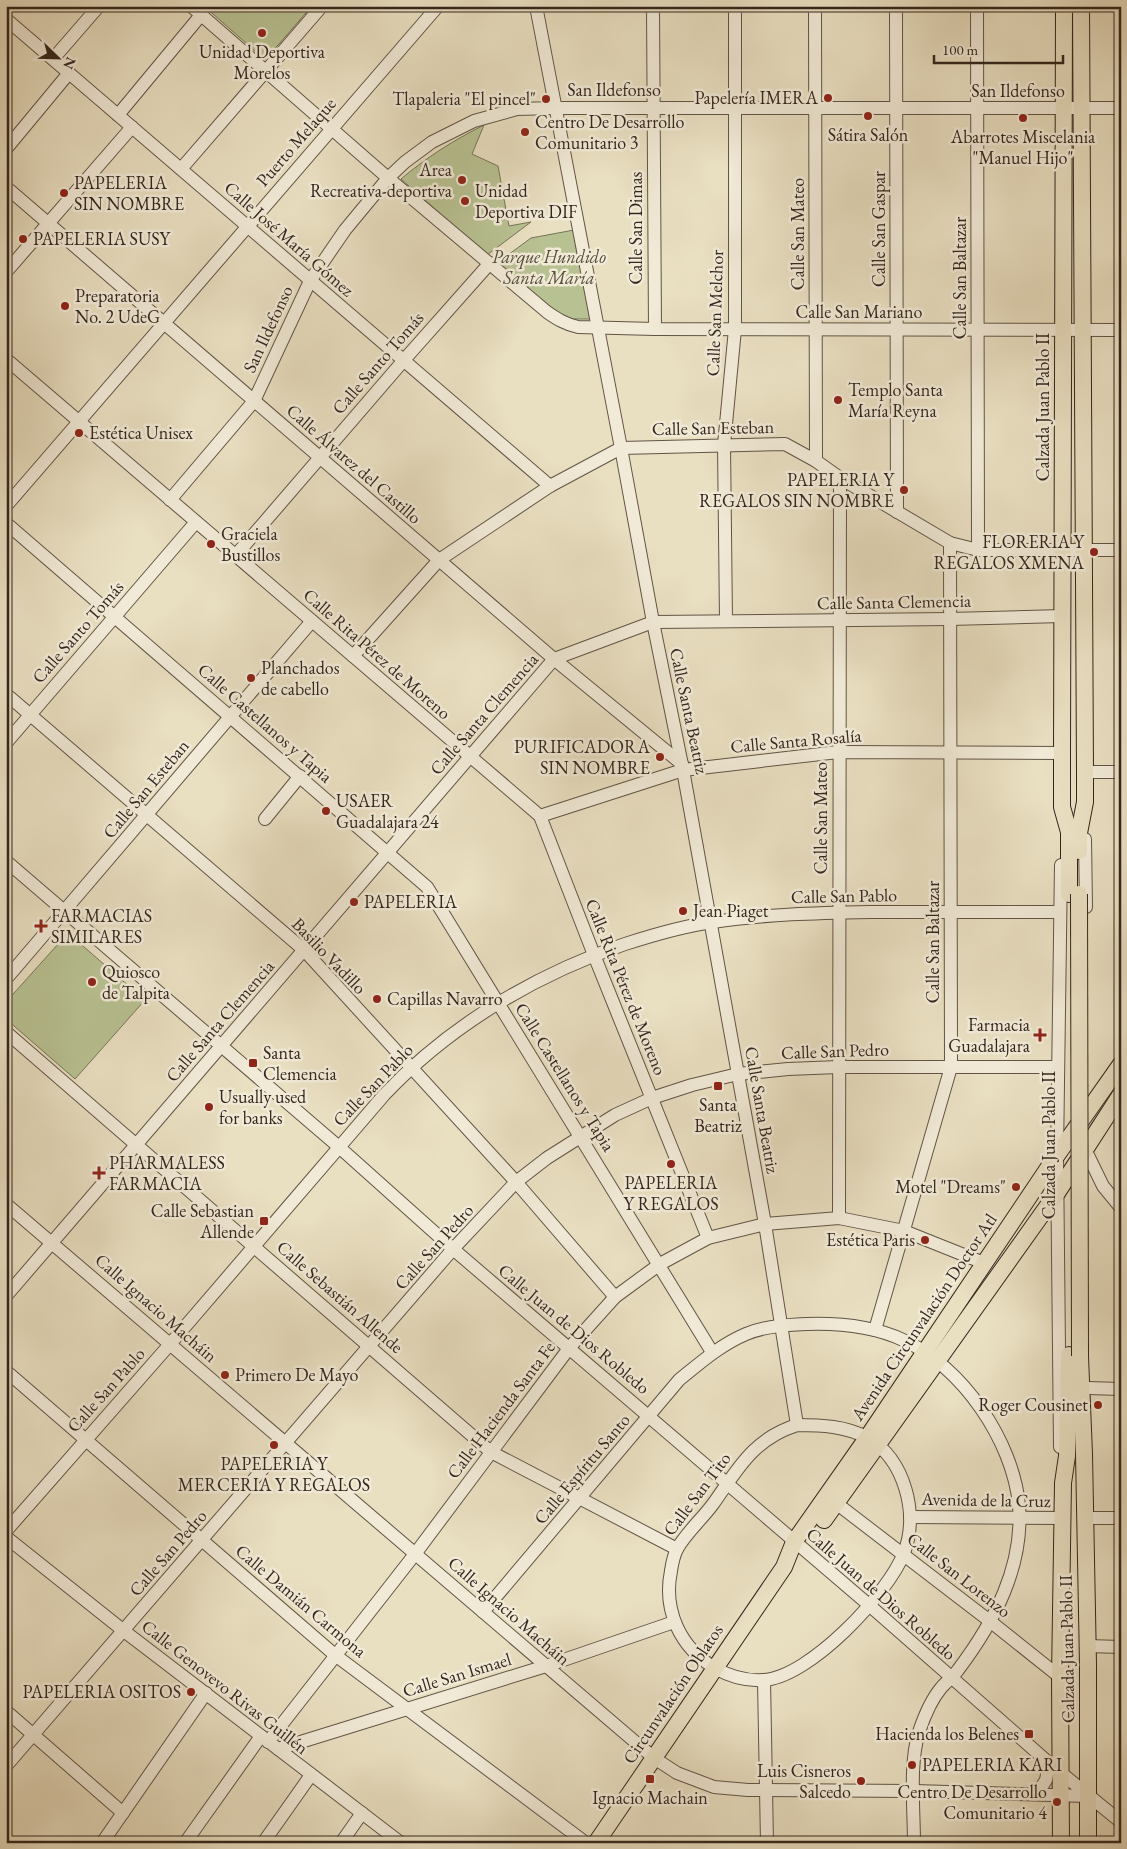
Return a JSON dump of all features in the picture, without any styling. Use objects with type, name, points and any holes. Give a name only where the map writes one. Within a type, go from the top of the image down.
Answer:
[{"type":"main road","name":"Calzada Juan Pablo II","points":[[1061,1843],[1061,1795],[1055,1768],[1060,1677],[1063,1483],[1067,1456],[1074,1355],[1074,894],[1069,832],[1062,807],[1064,6]]},
{"type":"main road","name":"Calzada Juan Pablo II","points":[[1074,894],[1079,833],[1085,802],[1086,772],[1080,108],[1081,6]]},
{"type":"main road","name":"Avenida Circunvalación Doctor Atl","points":[[931,1356],[984,1264],[1121,1064]]},
{"type":"main road","name":"Avenida Circunvalación Doctor Atl","points":[[798,1546],[931,1356],[1056,1193],[1121,1094]]},
{"type":"main road","name":"Calzada Juan Pablo II","points":[[1074,1355],[1084,1454],[1088,1843]]},
{"type":"main road","name":"Avenida Circunvalación Doctor Atl","points":[[798,1546],[836,1503],[872,1442]]},
{"type":"main road","name":"Circunvalación Oblatos","points":[[596,1843],[798,1546]]},
{"type":"street","points":[[53,59],[99,6]]},
{"type":"street","name":"Calle San Mariano","points":[[191,6],[388,178],[561,322],[578,327],[654,329],[1121,330]]},
{"type":"street","points":[[181,169],[322,6]]},
{"type":"street","name":"Puerto Melaque","points":[[6,506],[438,6]]},
{"type":"street","name":"Calle Santa Beatriz","points":[[536,6],[621,448],[652,622],[683,767],[765,1224],[797,1425]]},
{"type":"street","name":"Calle San Dimas","points":[[654,6],[654,329]]},
{"type":"street","name":"Calle San Melchor","points":[[726,620],[724,445],[735,329],[735,6]]},
{"type":"street","name":"Calle San Mateo","points":[[815,6],[816,461]]},
{"type":"street","name":"Calle San Gaspar","points":[[896,6],[897,512]]},
{"type":"street","name":"Calle San Baltazar","points":[[977,6],[978,550]]},
{"type":"street","points":[[118,114],[201,15]]},
{"type":"street","name":"Calle José María Gómez","points":[[9,27],[70,73],[550,486]]},
{"type":"street","points":[[6,149],[70,73]]},
{"type":"street","name":"San Ildefonso","points":[[170,500],[254,402],[310,281],[344,230],[388,178],[406,162],[432,142],[474,121],[517,109],[555,108],[1121,108]]},
{"type":"street","points":[[6,272],[132,127]]},
{"type":"street","name":"Calle Álvarez del Castillo","points":[[6,187],[254,402],[321,456],[554,659],[683,767]]},
{"type":"street","name":"Calle Santo Tomás","points":[[236,556],[490,263]]},
{"type":"street","name":"Calle Rita Pérez de Moreno","points":[[6,359],[540,816],[708,1238]]},
{"type":"street","name":"Calle San Esteban","points":[[353,656],[439,560],[550,486],[621,448],[785,444],[950,543],[978,550],[1121,550]]},
{"type":"street","name":"Calle San Mateo","points":[[839,1218],[838,752],[840,478]]},
{"type":"street","name":"Calle Santo Tomás","points":[[6,743],[196,522]]},
{"type":"street","name":"Calle Castellanos y Tapia","points":[[6,523],[427,887],[660,1264],[712,1352]]},
{"type":"street","name":"Calle San Baltazar","points":[[875,1330],[951,1067],[950,543]]},
{"type":"street","name":"Calle Santa Clemencia","points":[[6,1296],[554,659],[652,622],[726,620],[950,620],[1062,616]]},
{"type":"street","name":"Calle San Esteban","points":[[6,979],[312,621]]},
{"type":"street","name":"Basilio Vadillo","points":[[6,694],[304,950],[516,1182],[615,1297]]},
{"type":"street","name":"Calle Santa Rosalía","points":[[540,816],[683,767],[838,752],[1062,753]]},
{"type":"street","points":[[1086,772],[1121,772]]},
{"type":"street","points":[[265,818],[300,776]]},
{"type":"street","name":"Calzada Juan Pablo II","points":[[1084,1454],[1088,1388],[1088,1183],[1085,1149],[1087,1113],[1085,802]]},
{"type":"street","name":"Calzada Juan Pablo II","points":[[1062,807],[1056,1193],[1059,1424],[1063,1483]]},
{"type":"street","name":"Calle Juan de Dios Robledo","points":[[6,862],[339,1147],[453,1249],[798,1546],[869,1604],[1055,1768],[1121,1822]]},
{"type":"street","name":"Calle San Pablo","points":[[6,1531],[171,1343],[384,1095],[410,1068],[498,1002],[594,955],[652,935],[711,922],[775,915],[839,913],[1060,912]]},
{"type":"street","name":"Calle Sebastián Allende","points":[[6,1032],[491,1452],[677,1548]]},
{"type":"street","name":"Calle San Pedro","points":[[6,1766],[453,1249],[516,1182],[581,1136],[652,1098],[692,1085],[738,1074],[788,1069],[839,1067],[1057,1067]]},
{"type":"street","points":[[1057,1096],[1067,1102],[1073,1102],[1079,1100],[1086,1091]]},
{"type":"street","points":[[1085,1149],[1103,1186],[1121,1208]]},
{"type":"street","name":"Calle Ignacio Macháin","points":[[6,1204],[171,1343],[286,1444],[654,1758],[677,1773],[714,1787],[767,1791],[914,1791],[1088,1796]]},
{"type":"street","points":[[1057,1222],[1066,1215],[1072,1214],[1083,1218],[1087,1222]]},
{"type":"street","name":"Calle Hacienda Santa Fe","points":[[185,1843],[269,1742],[415,1554],[570,1348],[615,1297],[660,1264],[708,1238],[765,1224],[839,1218],[904,1231],[984,1264]]},
{"type":"street","name":"Calle Espíritu Santo","points":[[483,1612],[580,1499],[678,1380],[712,1352],[747,1334],[781,1325],[831,1323],[875,1330],[902,1339],[931,1356],[968,1392],[992,1424],[1004,1446],[1012,1468],[1020,1519],[1018,1544],[1011,1575],[991,1622],[957,1672],[941,1688],[928,1709],[918,1733],[914,1762],[914,1843]]},
{"type":"street","name":"Calle Damián Carmona","points":[[6,1372],[335,1655],[586,1843]]},
{"type":"street","points":[[1088,1388],[1121,1389]]},
{"type":"street","name":"Calle San Tito","points":[[764,1680],[740,1678],[715,1668],[682,1638],[674,1622],[668,1592],[677,1548],[713,1504],[737,1468],[763,1441],[797,1425],[832,1426],[852,1431],[872,1442]]},
{"type":"street","points":[[767,1843],[764,1680],[787,1674],[814,1658],[843,1632],[888,1580],[904,1554],[910,1517],[908,1502],[900,1475],[892,1462],[872,1442]]},
{"type":"street","name":"Calle San Lorenzo","points":[[836,1503],[1060,1677]]},
{"type":"street","name":"Avenida de la Cruz","points":[[910,1517],[1062,1518]]},
{"type":"street","points":[[1085,1518],[1121,1518]]},
{"type":"street","name":"Calle Genovevo Rivas Guillén","points":[[6,1538],[401,1843]]},
{"type":"street","name":"Calle San Ismael","points":[[269,1742],[408,1708],[546,1666],[674,1622]]},
{"type":"street","points":[[1087,1646],[1121,1647]]},
{"type":"street","points":[[102,1843],[206,1694]]},
{"type":"street","points":[[6,1711],[123,1812]]},
{"type":"street","points":[[1037,1794],[1055,1768]]},
{"type":"street","points":[[263,1843],[311,1775]]},
{"type":"street","points":[[341,1843],[362,1813]]},
{"type":"green space","name":"Unidad Deportiva Morelos","points":[[204,6],[312,6],[265,60]]},
{"type":"green space","name":"Unidad Deportiva DIF","points":[[484,125],[472,154],[498,166],[509,226],[531,222],[487,255],[401,179],[441,149]]},
{"type":"green space","name":"Parque Hundido Santa María","points":[[574,230],[590,319],[569,319],[552,311],[497,263],[531,238]]},
{"type":"green space","points":[[68,933],[145,1000],[75,1079],[6,1019],[6,1002]]},
{"type":"place","name":"Unidad Deportiva Morelos","points":[[262,33]]},
{"type":"place","name":"Papelería IMERA","points":[[828,98]]},
{"type":"place","name":"Tlapaleria \"El pincel\"","points":[[546,99]]},
{"type":"place","name":"Sátira Salón","points":[[868,116]]},
{"type":"place","name":"Abarrotes Miscelania \"Manuel Hijo\"","points":[[1023,118]]},
{"type":"place","name":"Centro De Desarrollo Comunitario 3","points":[[525,132]]},
{"type":"place","name":"Area Recreativa-deportiva","points":[[462,180]]},
{"type":"place","name":"PAPELERIA SIN NOMBRE","points":[[64,193]]},
{"type":"place","name":"Unidad Deportiva DIF","points":[[465,201]]},
{"type":"place","name":"PAPELERIA SUSY","points":[[23,239]]},
{"type":"place","name":"Preparatoria No. 2 UdeG","points":[[65,306]]},
{"type":"place","name":"Templo Santa María Reyna","points":[[838,400]]},
{"type":"place","name":"Estética Unisex","points":[[79,433]]},
{"type":"place","name":"PAPELERIA Y REGALOS SIN NOMBRE","points":[[904,490]]},
{"type":"place","name":"Graciela Bustillos","points":[[211,544]]},
{"type":"place","name":"FLORERIA Y REGALOS XMENA","points":[[1094,552]]},
{"type":"place","name":"Planchados de cabello","points":[[251,678]]},
{"type":"place","name":"PURIFICADORA SIN NOMBRE","points":[[660,757]]},
{"type":"place","name":"USAER Guadalajara 24","points":[[326,811]]},
{"type":"place","name":"PAPELERIA","points":[[354,902]]},
{"type":"place","name":"Jean Piaget","points":[[683,911]]},
{"type":"place","name":"FARMACIAS SIMILARES","points":[[41,926]]},
{"type":"place","name":"Quiosco de Talpita","points":[[92,982]]},
{"type":"place","name":"Capillas Navarro","points":[[377,999]]},
{"type":"place","name":"Farmacia Guadalajara","points":[[1040,1035]]},
{"type":"place","name":"Santa Clemencia","points":[[253,1063]]},
{"type":"place","name":"Santa Beatriz","points":[[718,1086]]},
{"type":"place","name":"Usually used for banks","points":[[209,1107]]},
{"type":"place","name":"PAPELERIA Y REGALOS","points":[[671,1164]]},
{"type":"place","name":"PHARMALESS FARMACIA","points":[[99,1173]]},
{"type":"place","name":"Motel \"Dreams\"","points":[[1016,1187]]},
{"type":"place","name":"Calle Sebastian Allende","points":[[264,1221]]},
{"type":"place","name":"Estética Paris","points":[[925,1240]]},
{"type":"place","name":"Primero De Mayo","points":[[225,1375]]},
{"type":"place","name":"Roger Cousinet","points":[[1098,1405]]},
{"type":"place","name":"PAPELERIA Y MERCERIA Y REGALOS","points":[[274,1445]]},
{"type":"place","name":"PAPELERIA OSITOS","points":[[191,1692]]},
{"type":"place","name":"Hacienda los Belenes","points":[[1029,1734]]},
{"type":"place","name":"PAPELERIA KARI","points":[[912,1765]]},
{"type":"place","name":"Ignacio Machain","points":[[650,1779]]},
{"type":"place","name":"Luis Cisneros Salcedo","points":[[861,1781]]},
{"type":"place","name":"Centro De Desarrollo Comunitario 4","points":[[1057,1802]]}]
